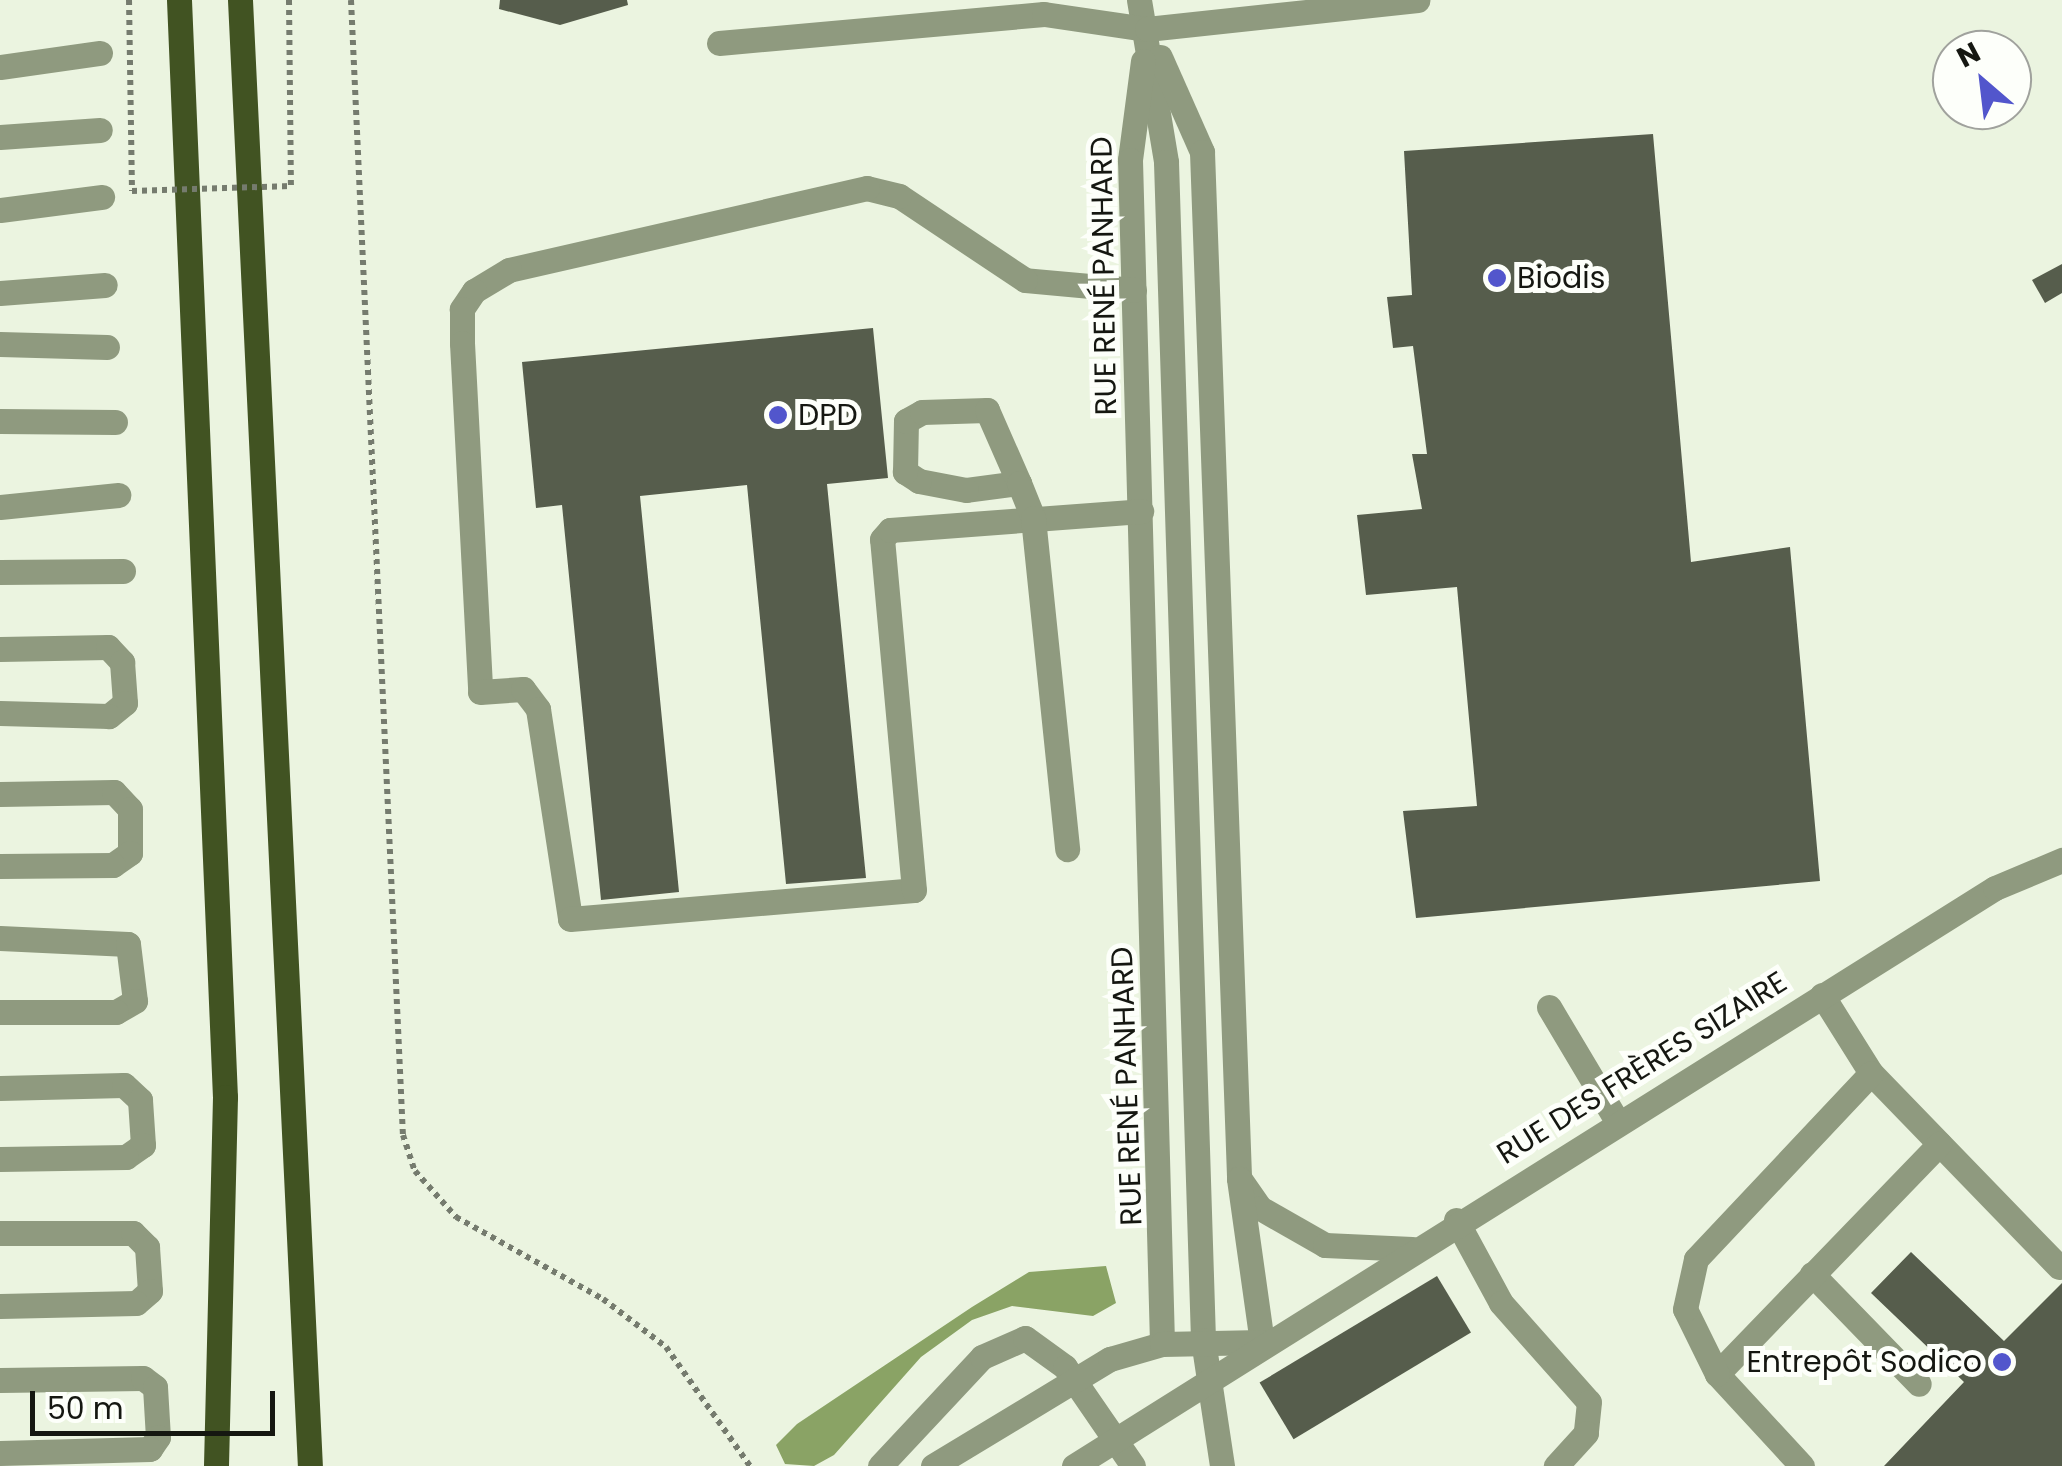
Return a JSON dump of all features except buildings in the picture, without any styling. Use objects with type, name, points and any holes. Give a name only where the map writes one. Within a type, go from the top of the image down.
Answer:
[{"type":"main road","points":[[179,0],[224,1098],[216,1466]]},
{"type":"main road","points":[[240,0],[310,1466]]},
{"type":"street","points":[[1139,0],[1147,29],[1166,162],[1203,1340],[1222,1466]]},
{"type":"street","points":[[933,1466],[1072,1378],[1162,1344],[1203,1340],[1262,1342],[1238,1178],[1202,152],[1147,29],[1150,0]]},
{"type":"street","points":[[719,43],[1044,14],[1147,29],[1302,4],[1417,0]]},
{"type":"street","name":"RUE RENÉ PANHARD","points":[[1147,29],[1130,160],[1162,1344]]},
{"type":"street","points":[[0,66],[100,52]]},
{"type":"street","points":[[0,137],[100,130]]},
{"type":"street","points":[[1134,290],[1025,280],[899,196],[867,188],[509,270],[474,291],[462,308],[462,343],[480,692],[523,689],[538,709],[570,919],[914,890],[882,539],[890,530],[1141,512]]},
{"type":"street","points":[[0,210],[102,197]]},
{"type":"street","points":[[0,293],[104,285]]},
{"type":"street","points":[[0,344],[107,347]]},
{"type":"street","points":[[1019,483],[966,490],[919,481],[906,472],[906,422],[922,412],[987,410],[1019,483],[1027,518],[1066,849]]},
{"type":"street","points":[[0,421],[114,422]]},
{"type":"street","points":[[0,507],[118,496]]},
{"type":"street","points":[[0,572],[123,571]]},
{"type":"street","points":[[0,649],[108,647],[122,662],[125,703],[109,716],[0,713]]},
{"type":"street","points":[[0,794],[114,792],[130,809],[130,854],[112,865],[0,866]]},
{"type":"street","name":"RUE DES FRÈRES SIZAIRE","points":[[1074,1466],[1456,1220],[1995,888],[2062,860]]},
{"type":"street","points":[[0,938],[114,938],[134,954],[135,985],[135,1001],[116,1012],[0,1012]]},
{"type":"street","points":[[1822,995],[1870,1073],[2059,1267]]},
{"type":"street","points":[[1548,1008],[1618,1121]]},
{"type":"street","points":[[1802,1466],[1717,1374],[1685,1309],[1696,1259],[1870,1073]]},
{"type":"street","points":[[0,1088],[124,1085],[140,1100],[142,1145],[126,1157],[0,1159]]},
{"type":"street","points":[[1717,1374],[1940,1144]]},
{"type":"street","points":[[1238,1178],[1260,1208],[1325,1245],[1412,1249]]},
{"type":"street","points":[[1456,1220],[1502,1303],[1589,1402],[1593,1418],[1563,1464]]},
{"type":"street","points":[[0,1233],[133,1233],[147,1247],[150,1291],[136,1302],[0,1306]]},
{"type":"street","points":[[1812,1274],[1920,1384]]},
{"type":"street","points":[[880,1466],[1003,1344],[1046,1346],[1072,1378],[1112,1443],[1133,1466]]},
{"type":"street","points":[[0,1380],[143,1378],[155,1388],[158,1436],[150,1449],[0,1454]]},
{"type":"path","points":[[129,0],[132,191],[291,186],[289,0]]},
{"type":"path","points":[[350,0],[403,1135],[415,1171],[456,1217],[603,1300],[666,1347],[750,1466]]},
{"type":"shaded area","points":[[1106,1266],[1116,1303],[1093,1316],[1012,1306],[972,1320],[921,1357],[834,1455],[814,1466],[785,1464],[776,1445],[797,1424],[972,1307],[1029,1272]]},
{"type":"place","name":"Biodis","points":[[1497,278]]},
{"type":"place","name":"DPD","points":[[778,415]]},
{"type":"place","name":"Entrepôt Sodico","points":[[2002,1362]]}]
